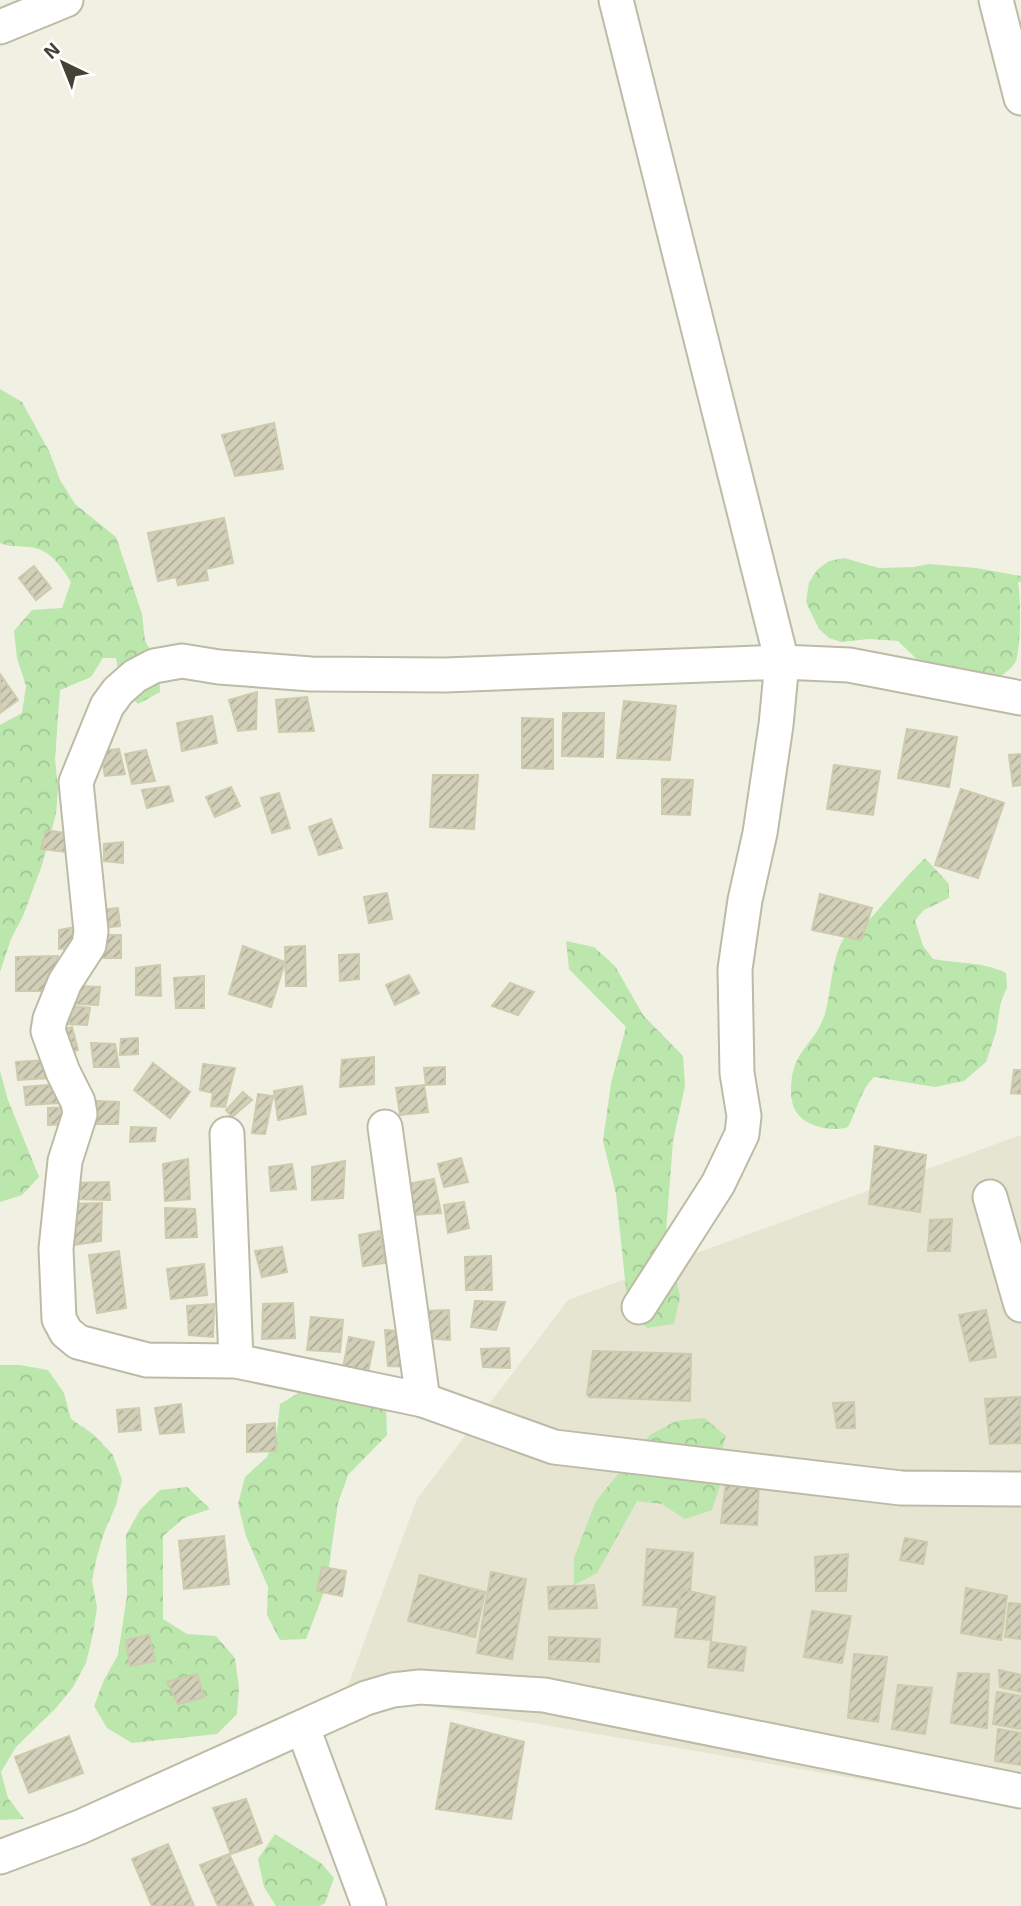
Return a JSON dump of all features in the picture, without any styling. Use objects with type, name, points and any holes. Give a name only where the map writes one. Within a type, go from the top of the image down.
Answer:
[{"type":"street","points":[[0,27],[66,0]]},
{"type":"street","points":[[616,0],[782,662],[762,819],[745,900],[735,969],[737,1073],[744,1116],[741,1134],[719,1184],[639,1307]]},
{"type":"street","points":[[996,0],[1021,98]]},
{"type":"street","points":[[1021,698],[849,665],[782,662],[445,675],[311,674],[219,667],[181,661],[154,666],[135,676],[118,691],[107,706],[76,782],[91,931],[89,945],[65,982],[48,1031],[63,1072],[78,1102],[80,1114],[65,1161],[56,1249],[60,1319],[66,1332],[78,1342],[147,1360],[236,1361],[423,1400],[554,1447],[901,1488],[1021,1489]]},
{"type":"street","points":[[385,1127],[423,1400]]},
{"type":"street","points":[[227,1134],[236,1361]]},
{"type":"street","points":[[990,1197],[1021,1305]]},
{"type":"street","points":[[0,1857],[80,1827],[366,1698],[420,1686],[544,1695],[1021,1791]]},
{"type":"street","points":[[303,1728],[369,1906]]},
{"type":"shaded area","points":[[1021,1135],[1021,1807],[346,1691],[417,1499],[568,1300]]},
{"type":"green space","points":[[0,389],[22,402],[50,453],[60,480],[75,504],[116,537],[142,614],[145,641],[159,664],[160,692],[138,704],[121,686],[116,658],[103,658],[91,677],[60,690],[55,759],[58,788],[56,814],[42,865],[0,972],[0,725],[22,713],[26,686],[17,658],[14,631],[32,610],[62,608],[71,582],[59,564],[43,551],[0,543]]},
{"type":"green space","points":[[844,558],[879,568],[929,564],[976,568],[1021,576],[1021,582],[1018,582],[1020,611],[1016,661],[1007,672],[995,680],[929,671],[898,641],[869,639],[841,642],[829,638],[819,629],[806,602],[809,582],[817,570],[829,561]]},
{"type":"green space","points":[[925,858],[949,884],[949,898],[924,910],[915,920],[923,946],[933,959],[979,965],[1006,973],[1007,988],[1001,1001],[996,1032],[986,1062],[964,1081],[935,1087],[874,1077],[862,1094],[848,1127],[833,1129],[812,1124],[799,1116],[794,1109],[791,1096],[792,1077],[799,1057],[825,1014],[837,953],[845,937],[871,918]]},
{"type":"green space","points":[[566,941],[594,947],[615,966],[643,1015],[683,1056],[685,1086],[673,1141],[666,1233],[680,1297],[674,1324],[647,1328],[628,1308],[616,1194],[603,1141],[611,1083],[626,1027],[569,969]]},
{"type":"green space","points":[[0,1071],[8,1100],[39,1177],[22,1195],[0,1202]]},
{"type":"green space","points":[[0,1365],[48,1370],[64,1393],[71,1419],[93,1434],[113,1455],[122,1480],[116,1505],[97,1556],[92,1581],[97,1607],[86,1663],[73,1687],[56,1708],[16,1747],[1,1772],[8,1798],[24,1819],[0,1820]]},
{"type":"green space","points":[[310,1386],[386,1407],[387,1435],[348,1475],[338,1503],[326,1587],[306,1639],[280,1640],[267,1615],[268,1587],[246,1536],[238,1504],[245,1477],[267,1457],[277,1432],[280,1404]]},
{"type":"green space","points":[[704,1418],[726,1436],[720,1456],[721,1483],[712,1510],[685,1519],[662,1504],[637,1501],[597,1573],[574,1585],[574,1558],[596,1501],[650,1435],[676,1421]]},
{"type":"green space","points":[[187,1487],[210,1509],[184,1518],[163,1536],[163,1619],[187,1634],[216,1636],[235,1658],[239,1688],[237,1714],[217,1734],[132,1743],[107,1728],[94,1706],[118,1655],[127,1595],[126,1535],[140,1510],[160,1490]]},
{"type":"green space","points":[[275,1834],[321,1863],[334,1878],[325,1903],[320,1906],[276,1906],[264,1887],[258,1859]]},
{"type":"building","points":[[274,423],[283,469],[235,476],[222,435]]},
{"type":"building","points":[[224,518],[233,563],[206,569],[208,580],[178,585],[176,577],[158,581],[148,533]]},
{"type":"building","points":[[34,566],[51,588],[36,600],[19,578]]},
{"type":"building","points":[[0,674],[18,700],[0,713]]},
{"type":"building","points":[[257,692],[256,729],[238,731],[229,700]]},
{"type":"building","points":[[307,697],[314,731],[279,732],[276,700]]},
{"type":"building","points":[[624,701],[676,706],[670,760],[617,758]]},
{"type":"building","points":[[563,713],[604,713],[603,757],[562,756]]},
{"type":"building","points":[[212,716],[217,743],[182,751],[177,723]]},
{"type":"building","points":[[522,718],[553,719],[553,769],[522,768]]},
{"type":"building","points":[[907,729],[957,737],[949,787],[898,778]]},
{"type":"building","points":[[119,749],[125,774],[105,776],[100,751]]},
{"type":"building","points":[[146,750],[155,781],[132,784],[125,754]]},
{"type":"building","points":[[1021,754],[1021,785],[1013,786],[1009,755]]},
{"type":"building","points":[[834,765],[880,771],[873,815],[827,809]]},
{"type":"building","points":[[433,775],[478,775],[474,829],[430,827]]},
{"type":"building","points":[[662,779],[693,780],[690,815],[662,814]]},
{"type":"building","points":[[169,786],[173,801],[147,808],[142,790]]},
{"type":"building","points":[[231,787],[240,806],[215,817],[206,797]]},
{"type":"building","points":[[961,789],[1004,803],[978,878],[935,865]]},
{"type":"building","points":[[279,793],[290,828],[272,833],[261,798]]},
{"type":"building","points":[[331,819],[342,848],[319,855],[309,827]]},
{"type":"building","points":[[46,830],[77,835],[74,853],[41,849]]},
{"type":"building","points":[[123,842],[123,863],[104,861],[104,844]]},
{"type":"building","points":[[387,893],[392,919],[369,923],[364,897]]},
{"type":"building","points":[[820,894],[872,908],[861,940],[812,930]]},
{"type":"building","points":[[118,908],[120,926],[102,928],[100,910]]},
{"type":"building","points":[[80,926],[80,947],[59,949],[59,930]]},
{"type":"building","points":[[99,935],[121,935],[121,958],[101,958]]},
{"type":"building","points":[[243,946],[285,962],[271,1007],[229,994]]},
{"type":"building","points":[[305,946],[306,986],[286,986],[285,947]]},
{"type":"building","points":[[359,954],[359,979],[340,981],[339,955]]},
{"type":"building","points":[[58,956],[55,991],[16,991],[16,957]]},
{"type":"building","points":[[160,965],[161,996],[136,995],[136,968]]},
{"type":"building","points":[[409,975],[419,993],[395,1005],[386,985]]},
{"type":"building","points":[[204,976],[204,1008],[176,1008],[174,978]]},
{"type":"building","points":[[510,983],[534,992],[518,1015],[492,1006]]},
{"type":"building","points":[[77,986],[100,987],[98,1005],[76,1004]]},
{"type":"building","points":[[71,1006],[90,1008],[87,1025],[69,1024]]},
{"type":"building","points":[[72,1027],[78,1050],[62,1054],[55,1032]]},
{"type":"building","points":[[138,1038],[138,1054],[120,1055],[121,1039]]},
{"type":"building","points":[[91,1043],[115,1044],[119,1067],[94,1067]]},
{"type":"building","points":[[374,1057],[374,1084],[340,1087],[342,1060]]},
{"type":"building","points":[[48,1060],[50,1078],[18,1080],[16,1062]]},
{"type":"building","points":[[153,1063],[190,1092],[170,1118],[134,1090]]},
{"type":"building","points":[[203,1064],[235,1068],[225,1107],[211,1106],[213,1093],[200,1090]]},
{"type":"building","points":[[445,1067],[445,1084],[426,1085],[424,1068]]},
{"type":"building","points":[[1014,1070],[1021,1070],[1021,1094],[1011,1093]]},
{"type":"building","points":[[61,1084],[61,1103],[26,1105],[24,1087]]},
{"type":"building","points":[[424,1085],[428,1112],[400,1115],[396,1088]]},
{"type":"building","points":[[302,1086],[306,1114],[278,1120],[274,1091]]},
{"type":"building","points":[[243,1092],[252,1100],[232,1117],[226,1110]]},
{"type":"building","points":[[258,1094],[273,1096],[265,1134],[252,1133]]},
{"type":"building","points":[[96,1101],[119,1102],[118,1124],[95,1124]]},
{"type":"building","points":[[72,1107],[73,1124],[48,1125],[48,1108]]},
{"type":"building","points":[[131,1127],[156,1128],[155,1141],[130,1142]]},
{"type":"building","points":[[875,1146],[926,1155],[920,1212],[869,1204]]},
{"type":"building","points":[[461,1158],[468,1182],[444,1187],[438,1164]]},
{"type":"building","points":[[188,1159],[190,1199],[165,1201],[163,1164]]},
{"type":"building","points":[[345,1161],[343,1198],[312,1200],[312,1167]]},
{"type":"building","points":[[292,1164],[296,1189],[271,1191],[269,1167]]},
{"type":"building","points":[[434,1179],[441,1213],[412,1215],[408,1184]]},
{"type":"building","points":[[109,1182],[110,1200],[73,1199],[73,1183]]},
{"type":"building","points":[[464,1202],[469,1228],[448,1233],[444,1205]]},
{"type":"building","points":[[102,1203],[101,1241],[73,1245],[70,1204]]},
{"type":"building","points":[[165,1208],[195,1209],[197,1237],[166,1238]]},
{"type":"building","points":[[952,1219],[950,1251],[928,1251],[930,1220]]},
{"type":"building","points":[[380,1231],[385,1263],[363,1266],[359,1235]]},
{"type":"building","points":[[282,1247],[287,1272],[262,1277],[255,1251]]},
{"type":"building","points":[[119,1251],[126,1308],[97,1313],[89,1255]]},
{"type":"building","points":[[491,1256],[492,1290],[466,1290],[465,1257]]},
{"type":"building","points":[[204,1264],[207,1295],[171,1299],[167,1269]]},
{"type":"building","points":[[475,1301],[505,1302],[496,1330],[471,1327]]},
{"type":"building","points":[[293,1303],[295,1338],[262,1339],[263,1304]]},
{"type":"building","points":[[214,1304],[213,1337],[189,1335],[187,1306]]},
{"type":"building","points":[[449,1310],[450,1340],[424,1338],[422,1311]]},
{"type":"building","points":[[986,1310],[996,1357],[970,1361],[959,1315]]},
{"type":"building","points":[[311,1317],[343,1320],[340,1352],[307,1350]]},
{"type":"building","points":[[385,1330],[411,1332],[410,1367],[388,1366]]},
{"type":"building","points":[[349,1337],[374,1342],[368,1372],[343,1368]]},
{"type":"building","points":[[509,1348],[510,1368],[483,1367],[481,1349]]},
{"type":"building","points":[[593,1351],[691,1354],[690,1401],[589,1397],[587,1394]]},
{"type":"building","points":[[1020,1397],[1021,1443],[990,1444],[985,1399]]},
{"type":"building","points":[[854,1402],[855,1428],[837,1428],[833,1403]]},
{"type":"building","points":[[181,1404],[184,1432],[160,1434],[155,1408]]},
{"type":"building","points":[[139,1408],[141,1430],[119,1432],[117,1410]]},
{"type":"building","points":[[275,1423],[276,1451],[247,1452],[247,1425]]},
{"type":"building","points":[[726,1481],[759,1481],[757,1525],[721,1523]]},
{"type":"building","points":[[224,1536],[229,1584],[184,1589],[179,1541]]},
{"type":"building","points":[[905,1538],[927,1542],[923,1564],[900,1560]]},
{"type":"building","points":[[647,1549],[693,1553],[689,1608],[643,1605]]},
{"type":"building","points":[[848,1554],[846,1591],[816,1591],[815,1557]]},
{"type":"building","points":[[322,1567],[346,1571],[342,1596],[317,1591]]},
{"type":"building","points":[[491,1572],[526,1579],[512,1659],[477,1653]]},
{"type":"building","points":[[420,1575],[485,1592],[475,1637],[408,1621]]},
{"type":"building","points":[[594,1585],[597,1608],[549,1609],[548,1587]]},
{"type":"building","points":[[966,1588],[1007,1596],[1001,1640],[961,1633]]},
{"type":"building","points":[[681,1589],[715,1597],[711,1640],[675,1637]]},
{"type":"building","points":[[1009,1603],[1021,1604],[1021,1639],[1005,1637]]},
{"type":"building","points":[[812,1611],[851,1616],[842,1663],[804,1657]]},
{"type":"building","points":[[149,1635],[155,1661],[130,1666],[126,1640]]},
{"type":"building","points":[[549,1637],[600,1639],[599,1662],[549,1659]]},
{"type":"building","points":[[711,1642],[746,1647],[743,1671],[708,1667]]},
{"type":"building","points":[[854,1654],[887,1657],[878,1722],[848,1718]]},
{"type":"building","points":[[999,1670],[1021,1675],[1021,1692],[1000,1687]]},
{"type":"building","points":[[958,1673],[989,1674],[987,1728],[951,1723]]},
{"type":"building","points":[[197,1674],[204,1697],[178,1704],[167,1682]]},
{"type":"building","points":[[898,1685],[932,1688],[925,1734],[892,1729]]},
{"type":"building","points":[[997,1692],[1021,1696],[1021,1729],[993,1724]]},
{"type":"building","points":[[451,1723],[524,1742],[511,1819],[436,1809]]},
{"type":"building","points":[[998,1729],[1021,1733],[1021,1765],[995,1761]]},
{"type":"building","points":[[69,1736],[83,1773],[29,1793],[15,1757]]},
{"type":"building","points":[[246,1799],[262,1843],[231,1854],[213,1808]]},
{"type":"building","points":[[168,1844],[194,1906],[152,1906],[132,1859]]},
{"type":"building","points":[[229,1854],[253,1905],[218,1906],[200,1865]]}]
